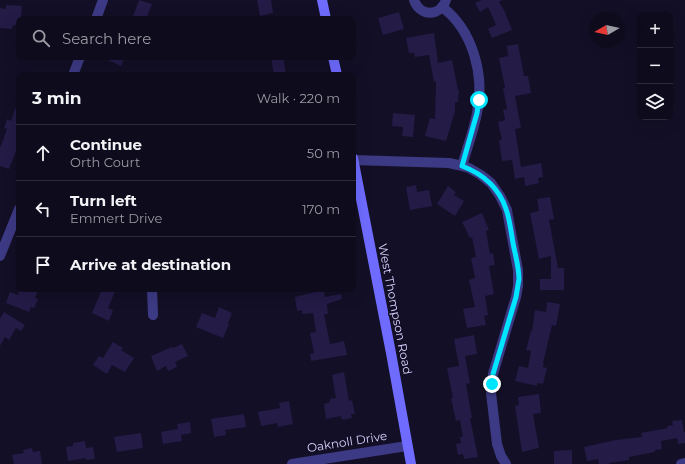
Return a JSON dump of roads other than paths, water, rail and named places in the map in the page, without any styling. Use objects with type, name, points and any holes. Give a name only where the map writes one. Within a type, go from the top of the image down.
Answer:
[{"type":"main road","points":[[322,0],[325,16]]},
{"type":"main road","points":[[334,60],[336,72]]},
{"type":"main road","name":"West Thompson Road","points":[[356,175],[391,353],[410,464]]},
{"type":"street","points":[[97,16],[103,0]]},
{"type":"street","points":[[414,0],[418,8],[426,12],[434,12],[444,4],[465,36],[477,64],[479,78],[479,100],[477,113],[462,166]]},
{"type":"street","points":[[74,72],[79,60]]},
{"type":"street","points":[[356,160],[449,164],[462,166],[477,172],[491,183],[507,210],[519,280],[516,297],[493,374],[491,393],[497,444],[501,456],[506,464]]},
{"type":"street","points":[[0,256],[16,216]]},
{"type":"street","points":[[152,292],[153,315]]},
{"type":"street","name":"Oaknoll Drive","points":[[292,464],[407,446]]}]
